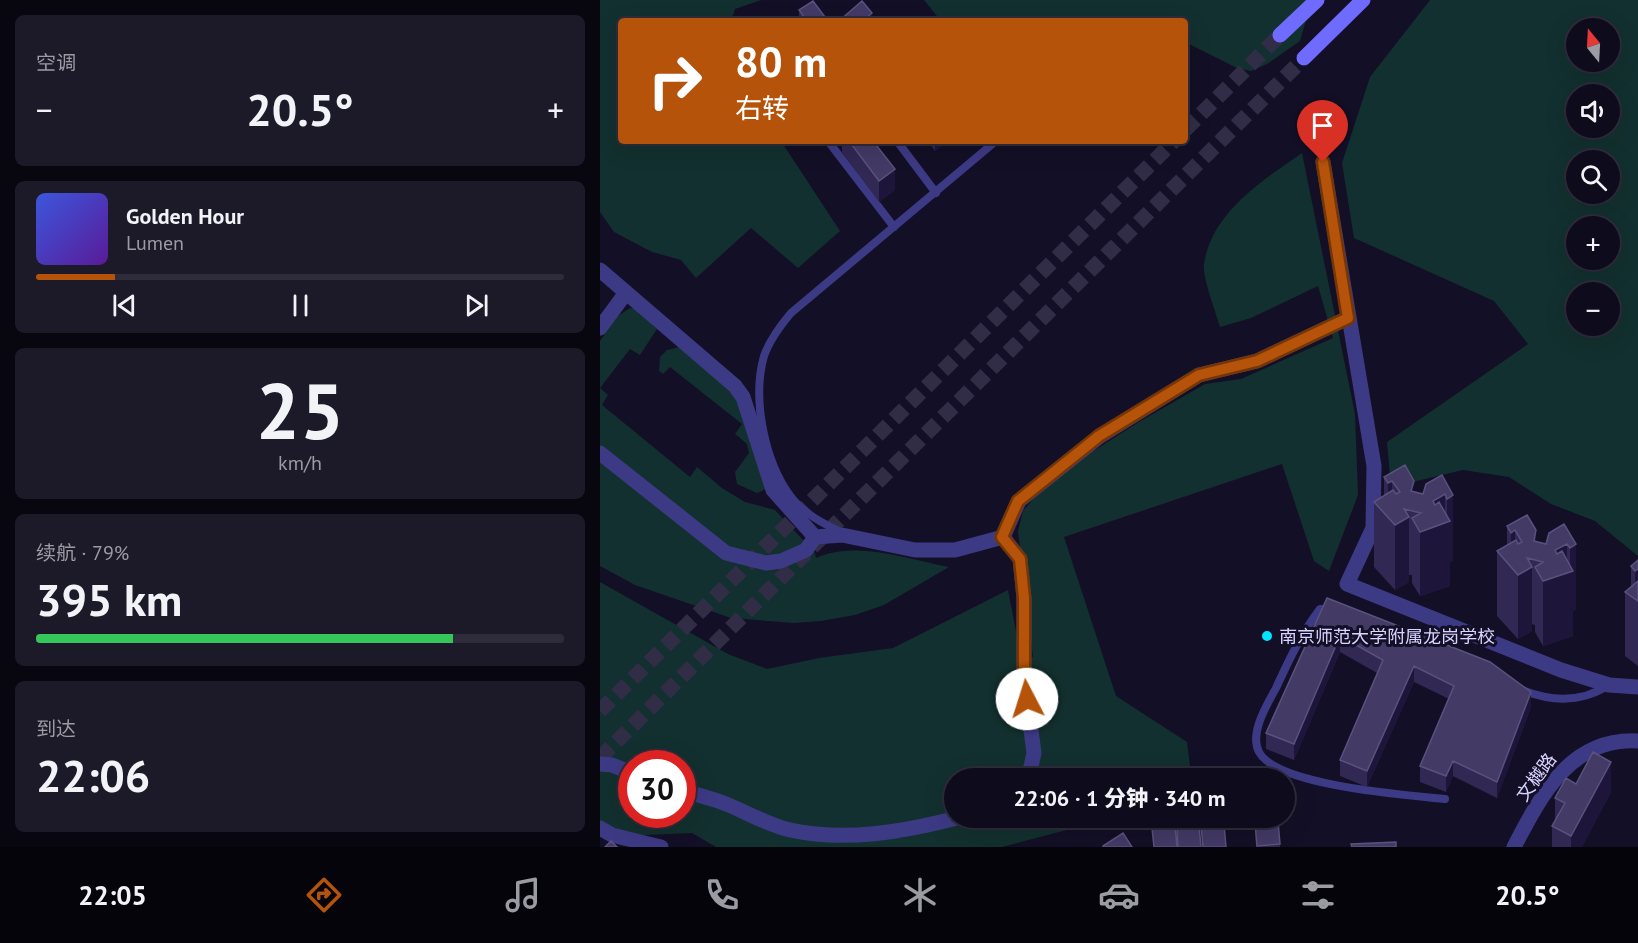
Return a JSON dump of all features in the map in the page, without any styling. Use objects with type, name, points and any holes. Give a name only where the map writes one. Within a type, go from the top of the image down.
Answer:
[{"type":"street","points":[[1280,35],[1317,0]]},
{"type":"street","points":[[1304,58],[1363,0]]},
{"type":"street","points":[[1323,162],[1374,466],[1373,528],[1347,584],[1561,670],[1609,685],[1638,687]]},
{"type":"street","points":[[600,270],[717,368],[735,386],[743,397],[773,490],[815,537],[852,537],[915,550],[955,550],[1002,537]]},
{"type":"street","points":[[600,328],[626,294]]},
{"type":"street","points":[[1002,537],[1018,501],[1099,436],[1199,375],[1257,361],[1348,318]]},
{"type":"street","points":[[600,453],[726,554],[760,562],[781,561],[806,550],[815,537]]},
{"type":"street","points":[[1002,537],[1020,559],[1024,598],[1024,676],[1034,753],[1031,768]]},
{"type":"street","name":"文樾路","points":[[1514,847],[1547,790],[1569,762],[1579,755],[1619,740],[1638,741]]},
{"type":"street","points":[[600,764],[618,767]]},
{"type":"street","points":[[696,794],[719,801],[749,816],[789,829],[834,836],[898,832],[944,821]]},
{"type":"street","points":[[600,828],[612,835],[661,847]]},
{"type":"lane","points":[[830,144],[894,226]]},
{"type":"lane","points":[[852,537],[814,518],[790,496],[768,448],[759,381],[765,354],[775,333],[791,313],[993,144]]},
{"type":"lane","points":[[900,145],[936,193]]},
{"type":"lane","points":[[1341,613],[1330,609],[1320,609],[1302,633],[1257,727],[1258,751],[1270,765],[1326,784],[1445,799]]},
{"type":"lane","points":[[1518,688],[1540,697],[1569,700],[1597,693],[1609,685]]},
{"type":"green space","points":[[600,0],[761,0],[735,9],[732,18],[618,18],[618,144],[783,144],[840,231],[798,268],[751,228],[696,278],[681,260],[652,252],[614,232],[600,212]]},
{"type":"green space","points":[[924,0],[1312,0],[1300,41],[1267,64],[1251,71],[1237,68],[1188,44],[1188,18],[939,18]]},
{"type":"green space","points":[[1430,0],[1638,0],[1638,556],[1595,521],[1551,504],[1509,477],[1463,470],[1391,487],[1387,442],[1528,344],[1494,301],[1354,238],[1342,163],[1370,77]]},
{"type":"green space","points":[[1302,153],[1355,414],[1358,495],[1329,571],[1314,561],[1282,464],[1064,537],[1116,696],[1187,742],[1190,768],[944,768],[944,828],[1075,828],[1002,847],[716,847],[692,833],[600,837],[600,582],[728,654],[767,669],[819,658],[893,648],[1008,590],[1021,657],[1033,657],[1018,531],[1023,511],[1040,491],[1070,466],[1205,384],[1241,379],[1333,338],[1318,286],[1251,318],[1220,327],[1207,286],[1204,264],[1209,245],[1217,229],[1228,213],[1256,187]]},
{"type":"green space","points":[[634,308],[657,329],[640,355],[630,349],[600,388],[600,341],[618,316]]},
{"type":"green space","points":[[680,347],[726,382],[740,402],[766,489],[757,493],[737,484],[735,472],[749,453],[747,444],[735,434],[742,424],[670,367],[663,374],[659,371],[660,357],[667,350]]},
{"type":"green space","points":[[600,388],[608,395],[602,405],[690,477],[697,467],[722,488],[745,502],[775,510],[815,553],[816,558],[831,553],[865,551],[949,567],[884,605],[855,615],[794,623],[731,618],[635,585],[600,566]]},
{"type":"building","points":[[813,1],[826,18],[805,18],[799,10]]},
{"type":"building","points":[[862,1],[872,13],[866,18],[842,18]]},
{"type":"building","points":[[851,144],[875,144],[895,169],[879,181]]},
{"type":"building","points":[[1405,465],[1414,481],[1411,491],[1423,494],[1426,484],[1442,475],[1453,495],[1447,499],[1445,494],[1433,501],[1435,505],[1439,502],[1450,521],[1420,532],[1412,518],[1421,513],[1404,509],[1409,517],[1395,525],[1374,502],[1393,490],[1396,494],[1400,492],[1392,481],[1388,483],[1384,477]]},
{"type":"building","points":[[1527,515],[1536,530],[1534,541],[1546,544],[1549,533],[1564,524],[1576,544],[1570,548],[1567,544],[1555,550],[1557,554],[1562,551],[1573,571],[1543,581],[1535,567],[1543,562],[1527,558],[1532,567],[1518,575],[1497,551],[1516,540],[1518,544],[1522,542],[1515,530],[1511,533],[1507,526]]},
{"type":"building","points":[[1638,560],[1638,569],[1635,571],[1631,566]]},
{"type":"building","points":[[1638,581],[1638,601],[1625,592]]},
{"type":"building","points":[[1327,598],[1490,662],[1531,692],[1497,782],[1453,761],[1446,776],[1420,766],[1454,686],[1414,666],[1367,771],[1340,760],[1383,660],[1340,636],[1294,744],[1266,733]]},
{"type":"building","points":[[1593,752],[1611,762],[1571,836],[1552,826],[1565,803],[1555,798],[1566,778],[1576,784]]},
{"type":"building","points":[[1152,828],[1175,828],[1177,847],[1154,847]]},
{"type":"building","points":[[1177,828],[1199,828],[1201,847],[1178,847]]},
{"type":"building","points":[[1201,828],[1224,828],[1226,847],[1203,847]]},
{"type":"building","points":[[1255,828],[1279,828],[1280,844],[1257,846]]},
{"type":"building","points":[[1123,833],[1132,847],[1103,847],[1103,846]]},
{"type":"building","points":[[611,841],[617,847],[605,847]]},
{"type":"building","points":[[1396,842],[1396,847],[1352,847],[1351,844]]},
{"type":"tunnel","points":[[1188,127],[1280,35]]},
{"type":"tunnel","points":[[600,758],[1304,58]]},
{"type":"tunnel","points":[[600,711],[1171,144]]},
{"type":"place","name":"南京师范大学附属龙岗学校","points":[[1267,636]]},
{"type":"route","points":[[1027,699],[1024,676],[1024,598],[1020,559],[1002,537],[1018,501],[1099,436],[1199,375],[1257,361],[1348,318],[1323,162]]}]
